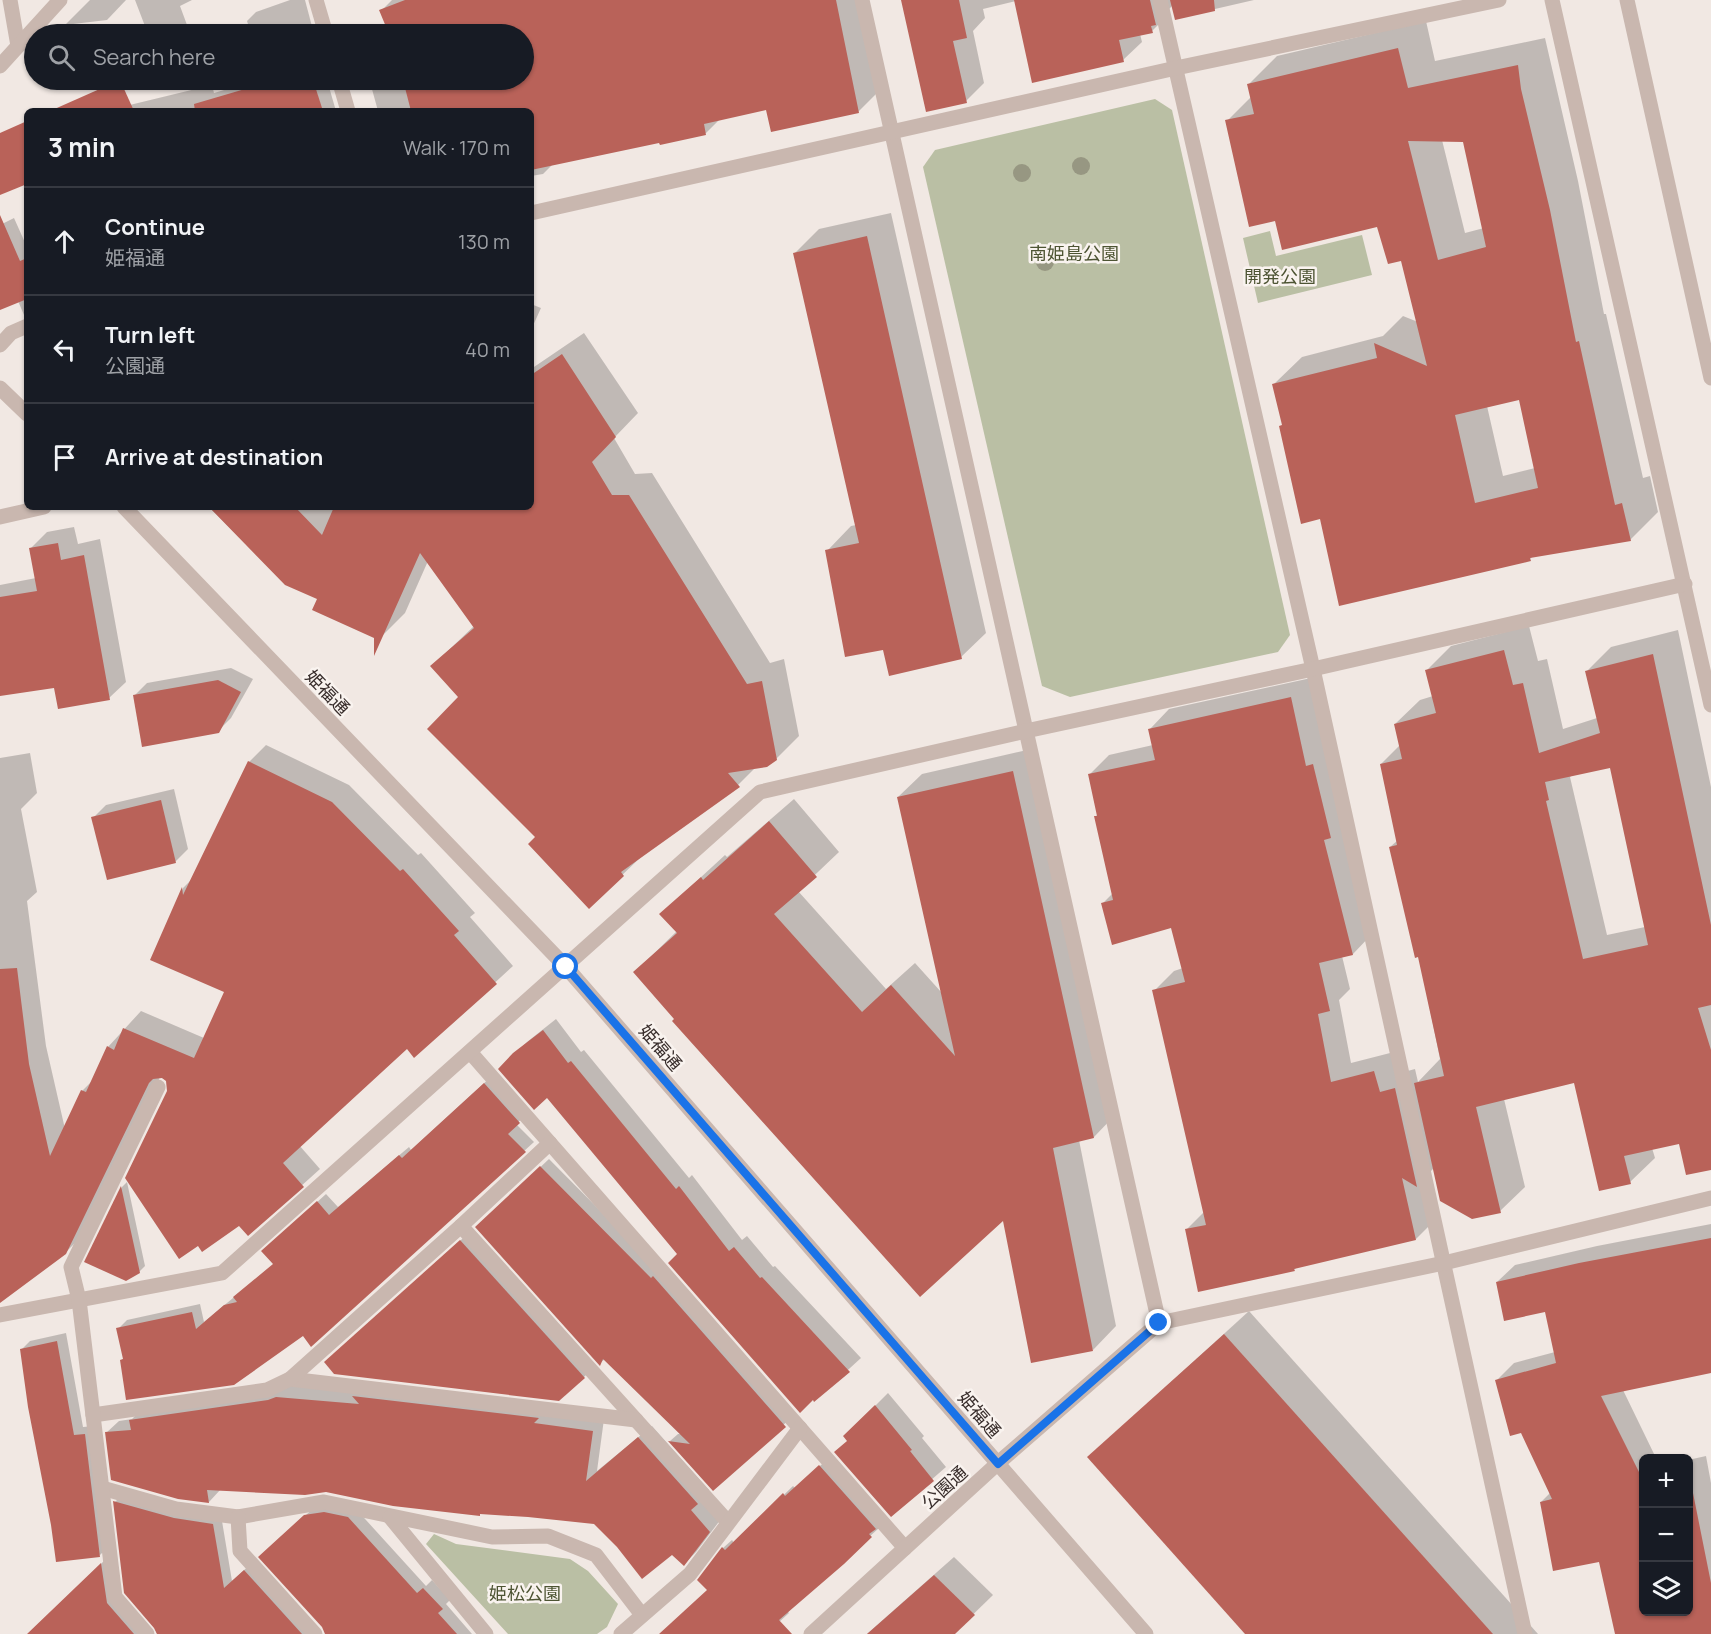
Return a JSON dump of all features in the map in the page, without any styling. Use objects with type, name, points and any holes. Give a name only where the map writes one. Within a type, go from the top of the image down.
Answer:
[{"type":"street","points":[[10,0],[18,46]]},
{"type":"street","points":[[38,24],[60,0]]},
{"type":"street","points":[[316,0],[323,24]]},
{"type":"street","points":[[862,0],[1159,1323],[1444,1263],[1711,1198]]},
{"type":"street","points":[[1160,0],[1313,669],[1525,1634]]},
{"type":"street","points":[[534,212],[1176,68],[1499,0]]},
{"type":"street","points":[[1552,0],[1711,705]]},
{"type":"street","points":[[1627,0],[1711,378]]},
{"type":"street","points":[[0,66],[24,39]]},
{"type":"street","points":[[342,90],[347,108]]},
{"type":"street","points":[[0,345],[11,333],[24,327]]},
{"type":"street","points":[[0,388],[24,411]]},
{"type":"street","points":[[0,517],[31,510]]},
{"type":"street","name":"姫福通","points":[[127,510],[566,967],[1146,1634]]},
{"type":"street","points":[[0,1315],[222,1272],[760,792],[1685,584]]},
{"type":"street","points":[[470,1052],[905,1548]]},
{"type":"street","points":[[147,1634],[115,1597],[79,1300],[71,1267],[158,1086]]},
{"type":"street","points":[[93,1415],[267,1390],[290,1380],[550,1143]]},
{"type":"street","points":[[461,1226],[728,1522]]},
{"type":"street","name":"公園通","points":[[811,1634],[998,1464],[1159,1323]]},
{"type":"street","points":[[290,1380],[636,1420]]},
{"type":"street","points":[[621,1634],[690,1574],[800,1428]]},
{"type":"street","points":[[102,1488],[176,1509],[238,1517],[324,1502],[390,1518],[492,1537],[548,1536],[596,1555],[642,1616]]},
{"type":"street","points":[[238,1517],[240,1551],[315,1634]]},
{"type":"street","points":[[390,1518],[486,1634]]},
{"type":"green space","name":"南姫島公園","points":[[1155,99],[1172,110],[1290,635],[1278,652],[1070,697],[1042,686],[923,167],[935,150]]},
{"type":"green space","name":"開発公園","points":[[1270,231],[1276,256],[1362,235],[1372,275],[1258,303],[1243,238]]},
{"type":"green space","name":"姫松公園","points":[[434,1534],[456,1544],[570,1559],[588,1571],[618,1604],[607,1627],[597,1634],[508,1634],[426,1544]]},
{"type":"building","points":[[405,0],[836,0],[859,113],[771,132],[766,110],[704,124],[706,135],[534,169],[534,108],[410,108],[406,90],[534,90],[534,24],[385,24],[379,10]]},
{"type":"building","points":[[901,0],[959,0],[967,38],[953,41],[967,103],[926,112]]},
{"type":"building","points":[[1014,0],[1150,0],[1156,25],[1151,26],[1153,33],[1119,40],[1124,62],[1032,83]]},
{"type":"building","points":[[1170,0],[1214,0],[1215,11],[1175,20]]},
{"type":"building","points":[[1398,48],[1408,88],[1518,65],[1521,89],[1550,210],[1576,342],[1579,341],[1615,505],[1622,503],[1631,541],[1530,558],[1531,561],[1339,606],[1320,519],[1301,524],[1272,384],[1377,358],[1374,343],[1427,366],[1401,261],[1388,264],[1377,227],[1282,250],[1275,221],[1249,227],[1225,120],[1254,114],[1247,84]],"holes":[[[1408,141],[1463,142],[1486,247],[1438,260]],[[1519,400],[1538,488],[1475,503],[1455,415]]]},
{"type":"building","points":[[97,90],[125,90],[133,108],[57,108]]},
{"type":"building","points":[[242,90],[316,90],[322,108],[195,108],[194,104]]},
{"type":"building","points":[[24,122],[24,185],[0,195],[0,133]]},
{"type":"building","points":[[0,215],[20,261],[24,259],[24,300],[0,310]]},
{"type":"building","points":[[867,236],[962,659],[889,676],[883,650],[845,657],[825,550],[859,543],[793,253]]},
{"type":"building","points":[[562,354],[616,437],[592,462],[612,495],[629,495],[747,684],[762,681],[777,760],[767,767],[728,773],[740,787],[621,872],[624,876],[589,909],[528,844],[535,837],[427,729],[458,697],[430,666],[474,628],[420,553],[374,656],[374,638],[312,610],[317,599],[285,585],[212,510],[298,510],[322,535],[333,510],[534,510],[534,373]]},
{"type":"building","points":[[58,543],[61,560],[84,555],[110,700],[58,709],[54,688],[0,696],[0,597],[37,591],[29,548]]},
{"type":"building","points":[[1504,650],[1513,685],[1523,683],[1539,753],[1600,733],[1585,671],[1653,654],[1711,925],[1711,1005],[1698,1008],[1711,1050],[1711,1170],[1686,1175],[1679,1144],[1624,1156],[1631,1184],[1599,1191],[1574,1083],[1476,1107],[1501,1213],[1472,1219],[1440,1201],[1414,1083],[1444,1076],[1418,957],[1415,958],[1389,847],[1397,845],[1380,764],[1402,759],[1394,724],[1436,713],[1425,670]],"holes":[[[1610,768],[1648,945],[1583,959],[1546,801],[1549,800],[1545,782]]]},
{"type":"building","points":[[218,680],[241,692],[219,733],[142,747],[133,695]]},
{"type":"building","points":[[1291,697],[1306,766],[1313,764],[1331,838],[1324,840],[1353,955],[1319,963],[1330,1011],[1318,1014],[1331,1082],[1374,1071],[1380,1092],[1395,1088],[1417,1187],[1402,1178],[1416,1240],[1294,1269],[1295,1271],[1198,1292],[1185,1229],[1206,1225],[1152,990],[1185,982],[1171,928],[1112,945],[1101,903],[1113,900],[1094,816],[1097,816],[1088,774],[1155,760],[1148,729]]},
{"type":"building","points":[[248,761],[332,802],[400,871],[403,869],[459,931],[454,935],[497,984],[414,1058],[407,1049],[283,1163],[304,1187],[248,1236],[239,1226],[202,1252],[198,1246],[179,1259],[125,1178],[167,1091],[166,1081],[162,1078],[153,1079],[149,1083],[66,1254],[0,1303],[0,969],[17,968],[29,1064],[50,1156],[81,1090],[86,1092],[107,1046],[114,1050],[123,1028],[194,1058],[224,992],[150,960],[182,887],[183,895]]},
{"type":"building","points":[[1013,771],[1094,1138],[1053,1148],[1093,1351],[1031,1363],[1003,1221],[920,1297],[672,1021],[674,1019],[633,972],[677,933],[659,914],[701,877],[703,880],[769,821],[817,877],[774,914],[862,1012],[891,985],[955,1056],[897,797]]},
{"type":"building","points":[[161,800],[176,863],[107,880],[91,817]]},
{"type":"building","points":[[543,1030],[568,1063],[571,1061],[676,1189],[679,1186],[729,1251],[734,1247],[760,1278],[762,1277],[850,1372],[814,1402],[813,1400],[800,1413],[668,1263],[677,1254],[547,1098],[534,1110],[498,1069],[513,1053]]},
{"type":"building","points":[[484,1083],[520,1123],[508,1134],[526,1152],[311,1347],[303,1336],[234,1385],[126,1400],[120,1360],[123,1359],[116,1328],[192,1312],[196,1329],[224,1305],[237,1302],[233,1297],[273,1264],[261,1251],[317,1201],[329,1215],[399,1155],[402,1158]]},
{"type":"building","points":[[540,1166],[651,1278],[653,1276],[786,1427],[713,1491],[668,1441],[690,1444],[603,1359],[600,1366],[475,1227]]},
{"type":"building","points":[[121,1186],[140,1273],[126,1281],[84,1262]]},
{"type":"building","points":[[1711,1238],[1711,1373],[1601,1396],[1639,1472],[1639,1616],[1693,1616],[1693,1493],[1711,1583],[1711,1634],[1615,1634],[1599,1562],[1553,1571],[1540,1502],[1552,1499],[1521,1433],[1510,1436],[1495,1380],[1556,1363],[1545,1312],[1504,1321],[1496,1282],[1579,1263]]},
{"type":"building","points":[[460,1240],[585,1378],[559,1401],[334,1374],[324,1362]]},
{"type":"building","points":[[1224,1334],[1493,1634],[1245,1634],[1087,1457]]},
{"type":"building","points":[[57,1341],[74,1435],[85,1434],[100,1557],[56,1562],[20,1349]]},
{"type":"building","points":[[352,1396],[539,1418],[534,1423],[593,1431],[586,1481],[638,1437],[698,1504],[691,1510],[710,1532],[684,1566],[672,1555],[642,1579],[617,1547],[594,1524],[528,1517],[480,1514],[480,1516],[393,1506],[326,1492],[305,1495],[207,1490],[209,1503],[178,1499],[111,1480],[105,1432],[131,1430],[129,1420],[276,1397],[359,1404]]},
{"type":"building","points":[[875,1405],[934,1481],[891,1517],[834,1452],[847,1441],[843,1436]]},
{"type":"building","points":[[819,1465],[876,1529],[869,1534],[872,1537],[844,1564],[779,1620],[792,1634],[659,1634],[707,1590],[697,1580],[722,1547],[725,1550],[783,1493],[785,1496]]},
{"type":"building","points":[[113,1501],[174,1518],[213,1524],[224,1588],[244,1570],[302,1634],[157,1634],[124,1593]]},
{"type":"building","points":[[324,1512],[348,1517],[417,1593],[423,1588],[443,1609],[438,1613],[457,1634],[325,1634],[322,1627],[258,1557],[304,1515]]},
{"type":"building","points":[[101,1563],[107,1603],[134,1634],[27,1634]]},
{"type":"building","points":[[934,1575],[975,1615],[955,1634],[867,1634]]},
{"type":"route","points":[[566,967],[998,1464],[1159,1323]]}]
